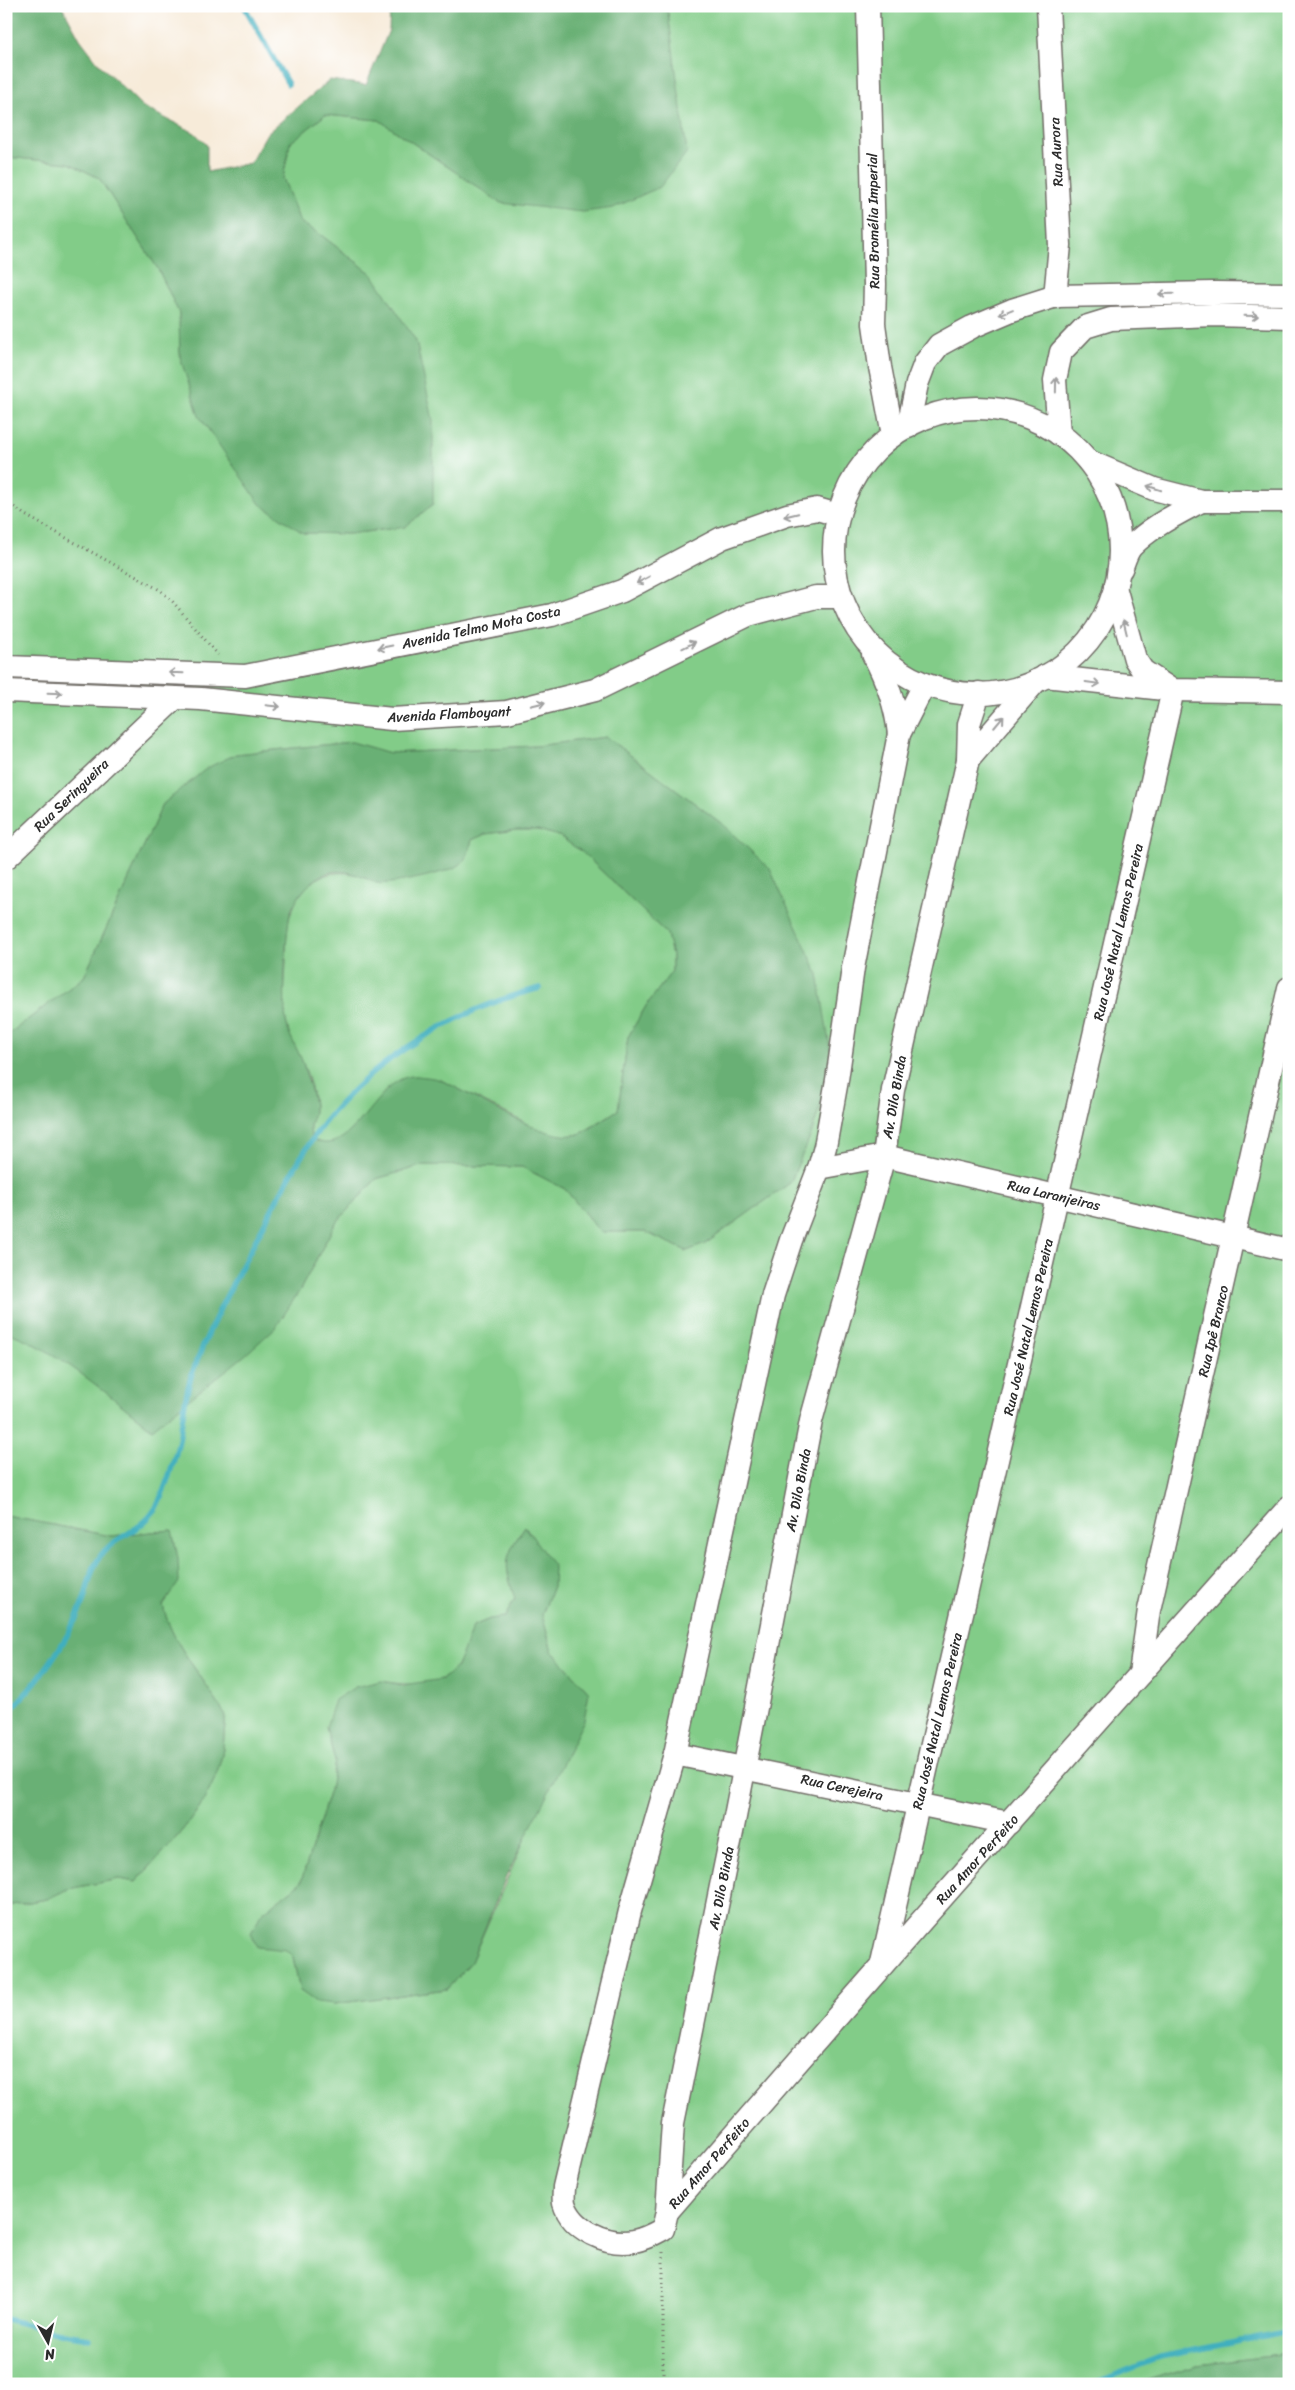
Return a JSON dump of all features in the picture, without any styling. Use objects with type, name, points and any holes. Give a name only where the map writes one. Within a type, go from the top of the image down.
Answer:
[{"type":"street","name":"Rua Bromélia Imperial","points":[[868,6],[875,284],[874,324],[880,366],[901,431]]},
{"type":"street","name":"Rua Aurora","points":[[1048,6],[1060,245],[1055,297]]},
{"type":"street","points":[[901,431],[925,363],[939,345],[972,326],[1012,310],[1055,297],[1215,293],[1289,294]]},
{"type":"street","points":[[1059,434],[1055,380],[1061,352],[1084,327],[1111,319],[1213,315],[1289,317]]},
{"type":"street","points":[[665,2220],[649,2236],[633,2241],[598,2237],[584,2230],[571,2215],[564,2202],[564,2187],[630,1911],[675,1754],[773,1294],[790,1240],[819,1168],[837,1080],[853,968],[898,734],[897,714],[884,675],[855,626],[841,597],[834,568],[833,548],[838,516],[848,488],[858,470],[871,454],[901,431],[921,419],[941,413],[982,408],[1022,415],[1059,434],[1088,461],[1106,489],[1115,514],[1120,547],[1116,581],[1136,659],[1142,671],[1173,690]]},
{"type":"street","points":[[1088,461],[1154,489],[1201,501],[1289,501]]},
{"type":"street","points":[[866,642],[898,670],[924,685],[955,692],[979,693],[1017,688],[1040,678],[1074,655],[1093,633],[1104,615],[1130,548],[1162,522],[1201,501]]},
{"type":"street","name":"Avenida Telmo Mota Costa","points":[[233,676],[552,615],[622,591],[722,538],[787,515],[817,510],[838,516]]},
{"type":"street","name":"Avenida Flamboyant","points":[[6,691],[175,698],[392,719],[507,712],[595,690],[748,615],[816,598],[841,597]]},
{"type":"street","points":[[6,667],[233,676]]},
{"type":"street","points":[[133,672],[131,695],[141,714],[141,722],[137,732]]},
{"type":"street","points":[[1040,678],[1173,690],[1289,692]]},
{"type":"street","points":[[968,760],[1040,678]]},
{"type":"street","points":[[898,734],[924,685]]},
{"type":"street","name":"Rua José Natal Lemos Pereira","points":[[882,1963],[1173,690]]},
{"type":"street","name":"Av. Dilo Binda","points":[[665,2220],[673,2124],[745,1767],[811,1421],[884,1156],[893,1090],[968,760],[969,724],[979,693]]},
{"type":"street","name":"Rua Seringueira","points":[[6,858],[175,698]]},
{"type":"street","name":"Rua Ipê Branco","points":[[1140,1674],[1149,1610],[1289,988]]},
{"type":"street","name":"Rua Laranjeiras","points":[[819,1168],[884,1156],[1058,1195],[1233,1239],[1289,1250]]},
{"type":"street","name":"Rua Amor Perfeito","points":[[665,2220],[882,1963],[1009,1823],[1289,1507]]},
{"type":"street","name":"Rua Cerejeira","points":[[675,1754],[1009,1823]]},
{"type":"path","points":[[6,501],[25,515],[160,590],[173,602],[233,676]]},
{"type":"path","points":[[662,2276],[663,2384]]},
{"type":"green space","points":[[6,6],[62,6],[80,39],[99,64],[143,107],[195,133],[207,145],[207,172],[250,163],[267,133],[330,80],[366,85],[389,30],[390,6],[663,6],[668,13],[687,152],[660,187],[613,208],[583,212],[501,203],[379,120],[325,115],[290,143],[283,178],[300,222],[321,235],[372,274],[416,341],[433,420],[433,504],[405,527],[349,534],[303,533],[260,504],[199,416],[180,357],[179,313],[158,269],[99,178],[69,163],[6,157]]},
{"type":"green space","points":[[663,6],[1289,6],[1289,2354],[1197,2365],[1136,2384],[6,2384],[6,1906],[47,1899],[68,1889],[119,1879],[136,1882],[180,1833],[205,1798],[215,1778],[221,1758],[225,1722],[222,1710],[184,1653],[172,1631],[163,1606],[170,1594],[172,1530],[111,1536],[6,1516],[6,1332],[43,1348],[63,1360],[152,1429],[300,1290],[335,1224],[376,1179],[424,1165],[522,1167],[565,1189],[600,1232],[645,1232],[687,1251],[705,1244],[790,1183],[811,1134],[833,1067],[721,823],[606,737],[536,746],[390,753],[351,742],[236,754],[163,804],[84,977],[6,1036],[6,157],[69,163],[99,178],[158,269],[179,313],[180,357],[303,533],[349,534],[405,527],[372,274],[321,235],[300,222],[283,178],[290,143],[325,115],[379,120],[501,203],[686,152],[668,13]],"holes":[[[525,1526],[553,1586],[542,1615],[552,1651],[589,1692],[471,1962],[447,1989],[334,2004],[300,1991],[293,1957],[261,1914],[301,1882],[330,1790],[335,1761],[326,1727],[381,1681],[400,1684],[422,1684],[442,1679],[451,1673],[457,1666],[473,1626],[490,1619],[505,1617],[515,1598],[509,1576],[508,1560],[513,1545]]]},
{"type":"green space","points":[[606,737],[721,823],[770,869],[818,974],[833,1067],[811,1134],[790,1183],[705,1244],[687,1251],[645,1232],[600,1232],[565,1189],[522,1167],[424,1165],[376,1179],[335,1224],[300,1290],[276,1327],[244,1356],[152,1429],[63,1361],[24,1339],[6,1332],[6,1036],[84,977],[163,804],[207,768],[236,754],[352,742],[390,753],[536,746]],"holes":[[[517,830],[538,830],[559,836],[582,852],[667,934],[672,955],[672,971],[646,1006],[628,1037],[618,1110],[583,1133],[565,1135],[549,1132],[530,1125],[440,1080],[417,1076],[402,1079],[389,1088],[353,1129],[340,1139],[327,1143],[312,1139],[310,1124],[314,1111],[313,1097],[303,1064],[288,1028],[285,1012],[287,932],[291,911],[298,898],[314,881],[334,872],[346,872],[377,883],[393,883],[418,878],[458,866],[466,858],[472,840],[485,834]]]},
{"type":"green space","points":[[517,830],[538,830],[559,836],[582,852],[667,934],[672,955],[672,971],[646,1006],[628,1037],[618,1110],[580,1134],[566,1136],[545,1133],[439,1079],[388,1088],[363,1118],[340,1140],[335,1143],[326,1144],[312,1139],[310,1124],[314,1106],[312,1091],[306,1070],[289,1032],[284,992],[287,929],[299,897],[317,879],[328,874],[352,874],[378,883],[466,859],[472,840],[485,834]]},
{"type":"green space","points":[[6,1516],[111,1536],[172,1530],[178,1558],[179,1582],[163,1605],[178,1642],[222,1710],[225,1722],[221,1758],[215,1778],[205,1798],[180,1833],[136,1882],[119,1879],[68,1889],[47,1899],[6,1906]]},
{"type":"green space","points":[[525,1526],[554,1567],[553,1586],[542,1615],[552,1651],[589,1692],[584,1720],[506,1877],[471,1962],[447,1989],[334,2004],[316,2002],[300,1991],[293,1957],[286,1950],[257,1947],[251,1933],[261,1914],[301,1882],[330,1790],[335,1761],[326,1727],[335,1700],[355,1687],[381,1681],[403,1685],[443,1679],[457,1667],[473,1626],[490,1619],[505,1617],[515,1599],[507,1568],[509,1554]]},
{"type":"green space","points":[[1289,2354],[1289,2384],[1136,2384],[1197,2365]]},
{"type":"waterway","points":[[244,6],[288,84]]},
{"type":"waterway","points":[[6,1714],[39,1678],[68,1634],[82,1605],[93,1570],[101,1555],[117,1540],[143,1523],[158,1504],[178,1445],[190,1380],[199,1355],[228,1293],[285,1184],[323,1124],[367,1078],[393,1057],[421,1039],[450,1022],[480,1008],[540,988]]},
{"type":"waterway","points":[[6,2319],[63,2334],[89,2338]]},
{"type":"waterway","points":[[1092,2384],[1161,2357],[1289,2331]]}]
